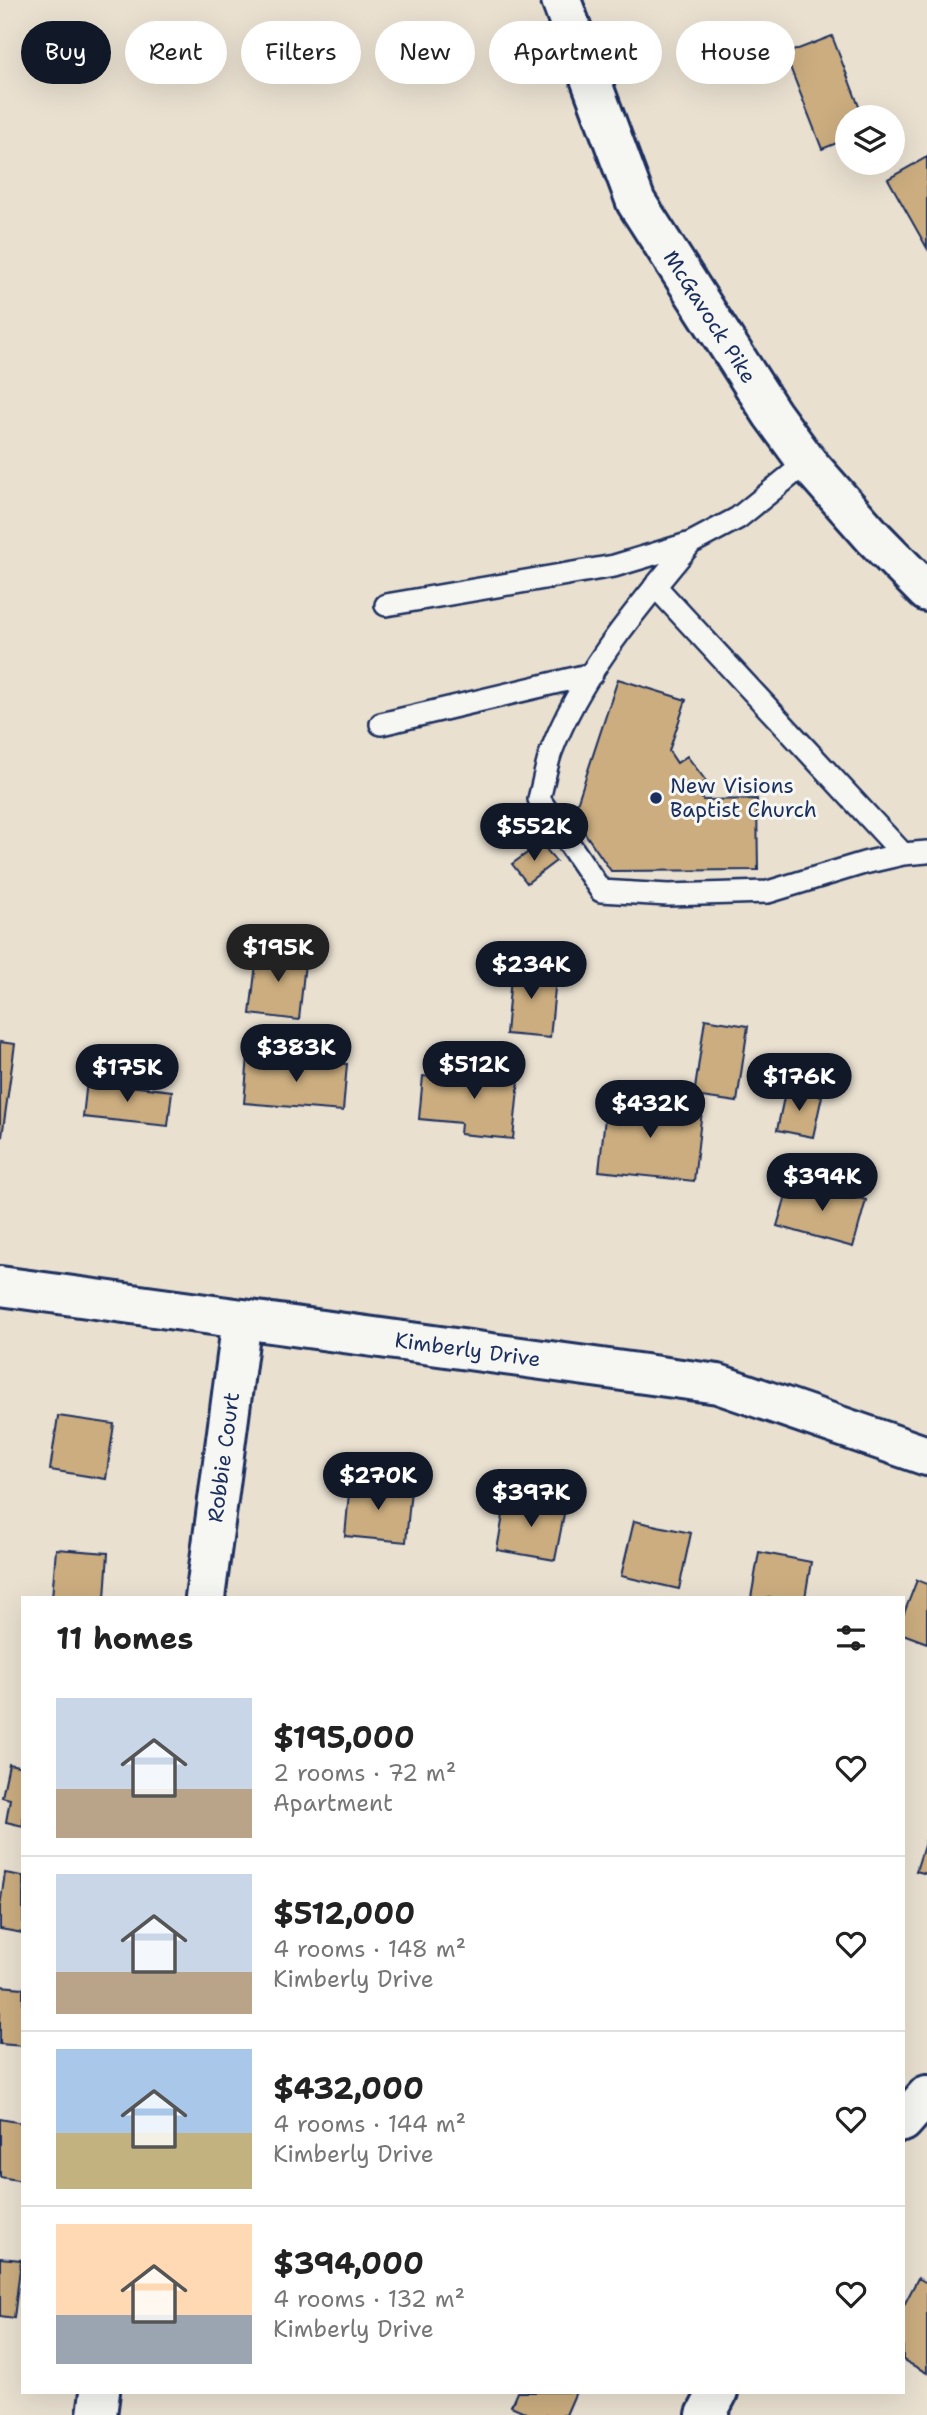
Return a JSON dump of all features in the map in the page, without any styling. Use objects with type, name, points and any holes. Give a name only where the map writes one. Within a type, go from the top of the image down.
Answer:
[{"type":"street","name":"McGavock Pike","points":[[561,0],[636,202],[772,414],[807,462],[874,538],[927,592]]},
{"type":"street","name":"Kimberly Drive","points":[[0,1286],[718,1384],[927,1456]]},
{"type":"street","name":"Robbie Court","points":[[205,1596],[243,1319]]},
{"type":"street","points":[[905,2120],[927,2095]]},
{"type":"street","points":[[97,2415],[100,2394]]},
{"type":"street","points":[[706,2415],[717,2394]]},
{"type":"lane","points":[[386,605],[614,566],[691,543],[738,518],[807,462]]},
{"type":"lane","points":[[691,543],[630,618],[576,699],[551,753],[538,799],[601,891],[668,895],[768,892],[864,863],[903,854],[927,852]]},
{"type":"lane","points":[[655,586],[903,854]]},
{"type":"lane","points":[[381,724],[592,674]]},
{"type":"building","points":[[832,36],[858,105],[835,105],[835,144],[822,149],[795,80],[795,50]]},
{"type":"building","points":[[927,157],[927,248],[888,179],[895,175],[905,175],[905,169]]},
{"type":"building","points":[[618,679],[686,700],[669,751],[677,763],[687,756],[706,781],[696,789],[703,800],[757,799],[758,870],[611,871],[573,816]]},
{"type":"building","points":[[541,843],[556,861],[527,883],[512,864]]},
{"type":"building","points":[[258,947],[306,953],[299,1020],[250,1014]]},
{"type":"building","points":[[512,965],[557,969],[550,1038],[506,1034]]},
{"type":"building","points":[[705,1019],[748,1026],[737,1102],[694,1096]]},
{"type":"building","points":[[0,1042],[15,1044],[2,1137],[0,1136]]},
{"type":"building","points":[[248,1056],[347,1064],[343,1111],[244,1103]]},
{"type":"building","points":[[461,1064],[520,1069],[513,1139],[460,1134],[461,1123],[419,1119],[423,1076],[460,1080]]},
{"type":"building","points":[[87,1081],[172,1091],[168,1126],[83,1117]]},
{"type":"building","points":[[786,1088],[822,1096],[813,1137],[777,1130]]},
{"type":"building","points":[[607,1100],[702,1110],[694,1181],[599,1171]]},
{"type":"building","points":[[791,1179],[866,1200],[853,1247],[777,1226]]},
{"type":"building","points":[[58,1416],[114,1424],[106,1479],[50,1470]]},
{"type":"building","points":[[350,1482],[411,1489],[406,1542],[345,1536]]},
{"type":"building","points":[[506,1498],[565,1509],[555,1560],[497,1550]]},
{"type":"building","points":[[634,1521],[691,1533],[679,1589],[621,1576]]},
{"type":"building","points":[[56,1549],[108,1553],[105,1596],[52,1596]]},
{"type":"building","points":[[759,1552],[811,1562],[805,1596],[751,1596]]},
{"type":"building","points":[[917,1580],[927,1584],[927,1643],[905,1635],[905,1611]]},
{"type":"building","points":[[9,1764],[21,1767],[21,1826],[6,1822],[10,1799],[2,1797]]},
{"type":"building","points":[[927,1836],[927,1874],[916,1871]]},
{"type":"building","points":[[5,1873],[21,1876],[21,1933],[0,1929]]},
{"type":"building","points":[[0,1986],[21,1988],[21,2046],[0,2044]]},
{"type":"building","points":[[0,2119],[21,2123],[21,2181],[0,2177]]},
{"type":"building","points":[[0,2258],[21,2260],[14,2318],[0,2316]]},
{"type":"building","points":[[918,2278],[927,2283],[927,2373],[905,2361],[905,2303]]},
{"type":"building","points":[[516,2394],[575,2394],[566,2415],[531,2415],[511,2406]]},
{"type":"place","name":"New Visions Baptist Church","points":[[656,798]]}]
